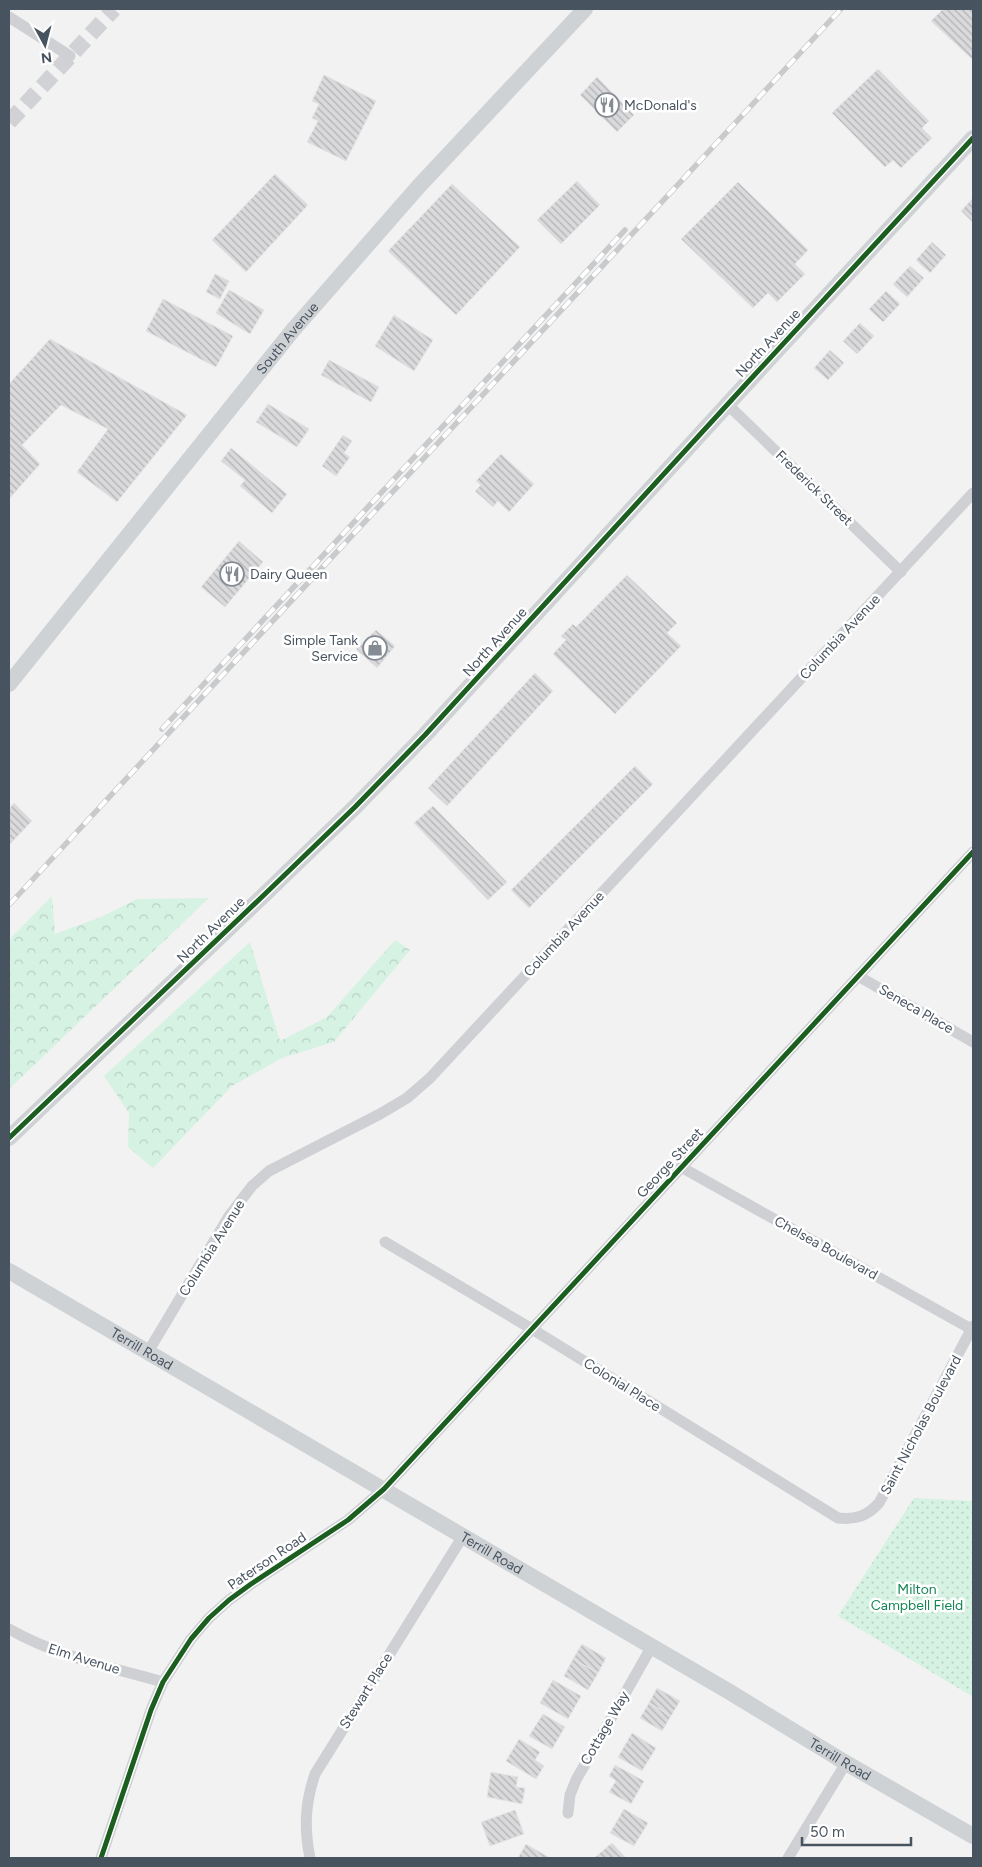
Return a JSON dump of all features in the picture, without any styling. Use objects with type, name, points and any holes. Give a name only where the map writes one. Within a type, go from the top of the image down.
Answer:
[{"type":"street","name":"South Avenue","points":[[9,684],[293,330],[419,186],[585,9]]},
{"type":"street","points":[[9,17],[70,56]]},
{"type":"street","name":"North Avenue","points":[[9,1138],[355,807],[425,735],[973,138]]},
{"type":"street","name":"Frederick Street","points":[[727,404],[901,572]]},
{"type":"street","name":"Columbia Avenue","points":[[148,1352],[229,1216],[252,1186],[269,1171],[380,1114],[407,1098],[430,1078],[973,493]]},
{"type":"street","name":"George Street","points":[[384,1489],[973,852]]},
{"type":"street","name":"Seneca Place","points":[[858,976],[973,1042]]},
{"type":"street","name":"Chelsea Boulevard","points":[[681,1167],[973,1328]]},
{"type":"street","name":"Colonial Place","points":[[385,1242],[532,1329],[828,1513],[838,1518],[850,1519],[861,1517]]},
{"type":"street","name":"Terrill Road","points":[[9,1271],[652,1646],[846,1763],[973,1836]]},
{"type":"street","name":"Saint Nicholas Boulevard","points":[[861,1517],[879,1503],[973,1328]]},
{"type":"street","name":"Paterson Road","points":[[101,1858],[151,1710],[163,1682],[191,1639],[209,1618],[229,1600],[348,1520],[384,1489]]},
{"type":"street","name":"Stewart Place","points":[[310,1858],[307,1842],[306,1814],[315,1774],[463,1536]]},
{"type":"street","name":"Elm Avenue","points":[[9,1629],[51,1650],[163,1682]]},
{"type":"street","name":"Cottage Way","points":[[568,1813],[570,1795],[576,1780],[652,1646]]},
{"type":"street","points":[[788,1858],[846,1763]]},
{"type":"green space","points":[[52,896],[55,934],[101,917],[137,899],[209,898],[9,1089],[9,940]]},
{"type":"green space","points":[[395,940],[410,950],[334,1042],[282,1058],[232,1086],[153,1168],[128,1147],[129,1113],[104,1076],[250,942],[280,1041],[327,1017]]},
{"type":"green space","name":"Milton Campbell Field","points":[[914,1498],[973,1501],[973,1697],[838,1616]]},
{"type":"building","points":[[943,9],[973,9],[973,60],[931,21]]},
{"type":"building","points":[[878,69],[929,121],[922,128],[932,138],[901,168],[893,160],[885,167],[832,113]]},
{"type":"building","points":[[324,75],[376,101],[346,161],[307,142],[318,121],[312,118],[319,104],[312,101]]},
{"type":"building","name":"McDonald's","points":[[597,77],[634,115],[617,132],[580,95]]},
{"type":"building","points":[[275,174],[308,205],[246,272],[212,240]]},
{"type":"building","points":[[577,181],[600,205],[561,244],[537,220]]},
{"type":"building","points":[[738,182],[808,250],[795,264],[805,274],[777,302],[768,293],[753,308],[681,239]]},
{"type":"building","points":[[452,184],[520,247],[456,315],[388,251]]},
{"type":"building","points":[[973,198],[973,223],[961,211]]},
{"type":"building","points":[[932,242],[946,255],[930,273],[916,260]]},
{"type":"building","points":[[910,266],[924,278],[907,297],[893,284]]},
{"type":"building","points":[[215,274],[229,281],[220,299],[206,292]]},
{"type":"building","points":[[229,290],[264,310],[250,334],[216,313]]},
{"type":"building","points":[[886,291],[900,304],[883,322],[869,309]]},
{"type":"building","points":[[163,299],[233,336],[216,367],[146,331]]},
{"type":"building","points":[[394,315],[433,340],[414,371],[375,346]]},
{"type":"building","points":[[860,323],[874,336],[857,354],[843,341]]},
{"type":"building","points":[[50,339],[187,415],[117,502],[77,472],[108,429],[61,405],[22,445],[40,464],[9,499],[9,384]]},
{"type":"building","points":[[830,350],[844,363],[828,380],[814,368]]},
{"type":"building","points":[[329,360],[379,387],[371,402],[321,375]]},
{"type":"building","points":[[268,404],[309,429],[297,447],[256,422]]},
{"type":"building","points":[[343,435],[352,441],[344,453],[350,457],[336,476],[322,466]]},
{"type":"building","points":[[231,448],[287,494],[272,513],[240,486],[245,480],[221,461]]},
{"type":"building","points":[[501,454],[534,484],[509,512],[498,501],[493,507],[475,491],[481,485],[476,481]]},
{"type":"building","name":"Dairy Queen","points":[[239,541],[263,562],[225,607],[201,587]]},
{"type":"building","points":[[627,575],[677,623],[667,633],[681,646],[615,714],[553,654],[566,640],[561,636],[573,624],[576,627]]},
{"type":"building","name":"Simple Tank Service","points":[[376,630],[395,646],[377,668],[356,649]]},
{"type":"building","points":[[535,673],[553,691],[447,806],[428,788]]},
{"type":"building","points":[[635,766],[653,784],[529,908],[511,890]]},
{"type":"building","points":[[14,803],[32,821],[9,845],[9,809]]},
{"type":"building","points":[[433,806],[507,882],[488,900],[414,823]]},
{"type":"building","points":[[582,1644],[606,1658],[598,1673],[573,1659]]},
{"type":"building","points":[[573,1659],[598,1673],[588,1690],[564,1676]]},
{"type":"building","points":[[553,1680],[581,1696],[568,1719],[540,1703]]},
{"type":"building","points":[[657,1688],[680,1701],[671,1716],[649,1703]]},
{"type":"building","points":[[649,1703],[671,1716],[662,1731],[640,1718]]},
{"type":"building","points":[[543,1714],[565,1727],[552,1749],[529,1736]]},
{"type":"building","points":[[632,1733],[656,1748],[642,1771],[618,1757]]},
{"type":"building","points":[[519,1739],[540,1752],[535,1760],[544,1766],[536,1779],[506,1761]]},
{"type":"building","points":[[615,1765],[644,1781],[631,1804],[609,1792],[616,1781],[609,1776]]},
{"type":"building","points":[[491,1772],[518,1777],[516,1787],[525,1788],[522,1804],[487,1797]]},
{"type":"building","points":[[624,1809],[648,1823],[634,1846],[610,1833]]},
{"type":"building","points":[[515,1810],[524,1834],[490,1846],[481,1822]]},
{"type":"building","points":[[612,1843],[626,1858],[594,1858]]},
{"type":"building","points":[[526,1844],[550,1858],[518,1858]]},
{"type":"tunnel","points":[[9,122],[114,9]]},
{"type":"railway","points":[[9,905],[841,9]]},
{"type":"railway","points":[[162,729],[625,230]]},
{"type":"cycle path","points":[[9,1138],[355,807],[425,735],[973,138]]},
{"type":"cycle path","points":[[101,1858],[151,1710],[163,1682],[191,1639],[209,1618],[251,1584],[348,1520],[384,1489],[973,852]]},
{"type":"place","name":"McDonald's","points":[[607,105]]},
{"type":"place","name":"Dairy Queen","points":[[232,574]]},
{"type":"place","name":"Simple Tank Service","points":[[375,648]]}]
